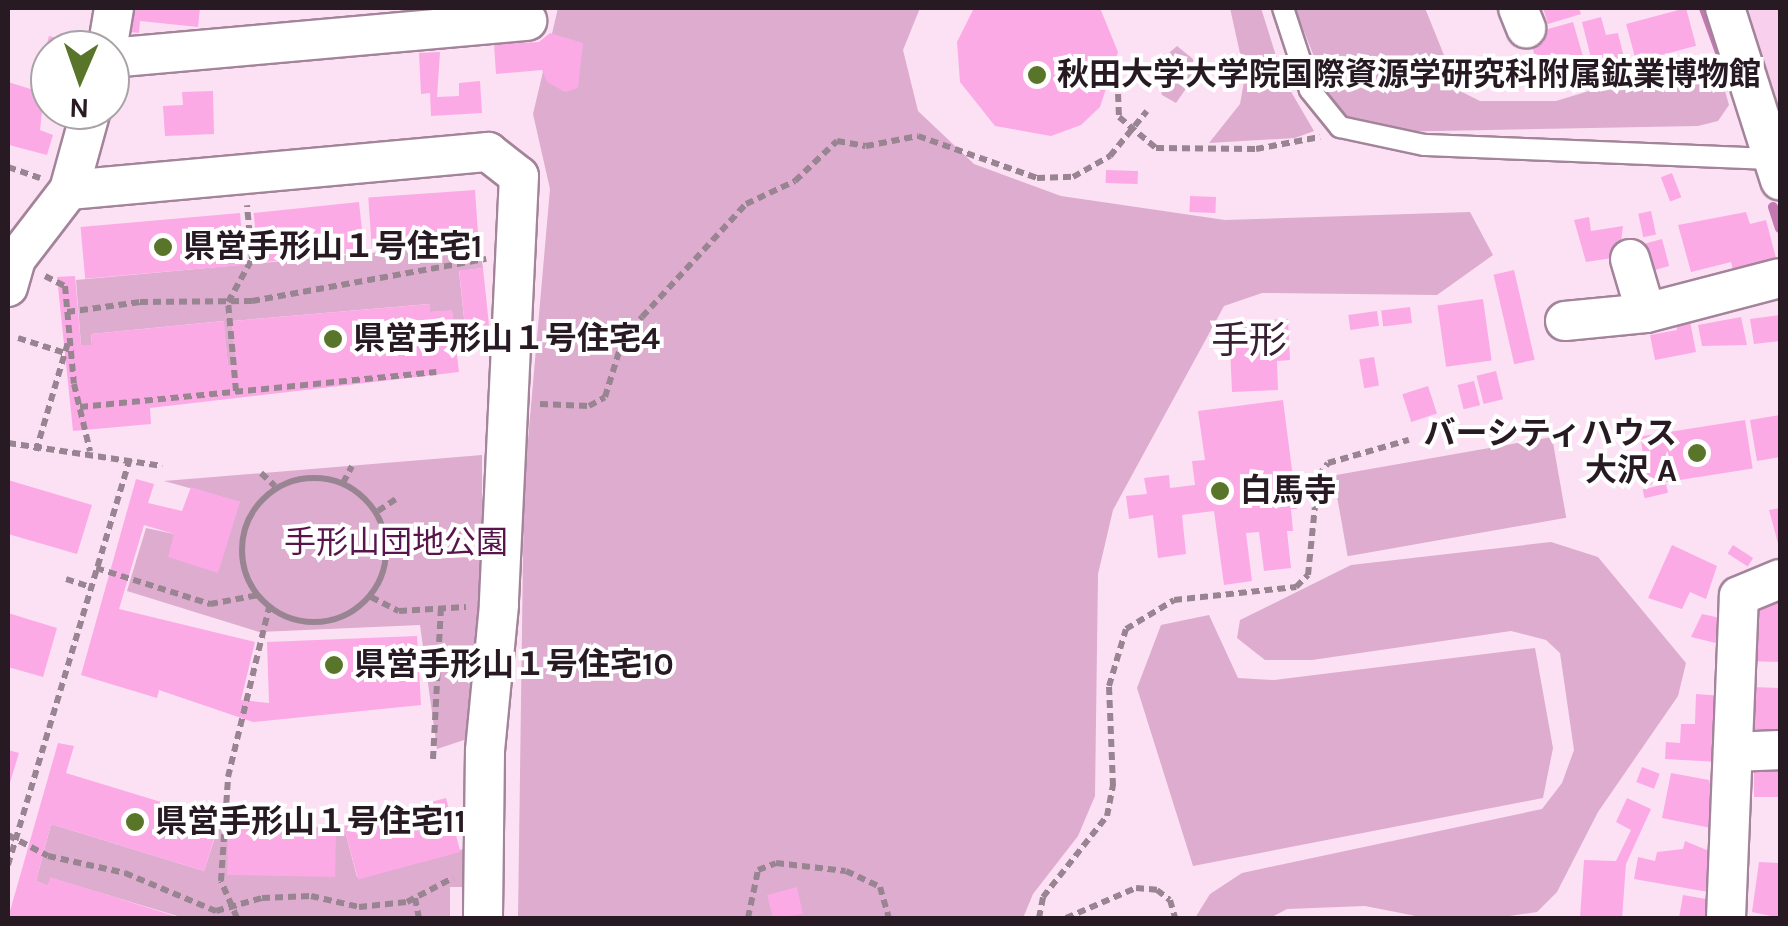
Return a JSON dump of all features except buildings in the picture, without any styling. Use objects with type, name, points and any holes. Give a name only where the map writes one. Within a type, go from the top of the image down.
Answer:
[{"type":"street","points":[[1724,8],[1777,170]]},
{"type":"street","points":[[130,56],[527,22]]},
{"type":"street","points":[[12,273],[68,190],[85,130]]},
{"type":"street","points":[[68,190],[488,152],[519,176],[500,605],[484,751],[483,918]]},
{"type":"street","points":[[1630,259],[1646,312]]},
{"type":"street","points":[[1565,321],[1646,312],[1780,278]]},
{"type":"street","points":[[1726,918],[1739,596],[1780,579]]},
{"type":"street","points":[[1733,752],[1780,750]]},
{"type":"lane","points":[[1283,8],[1310,90],[1340,127],[1424,144],[1777,170]]},
{"type":"path","points":[[1117,68],[1120,117],[1130,132],[1156,148],[1256,149],[1305,145],[1340,127]]},
{"type":"path","points":[[559,405],[589,406],[605,397],[623,338],[642,316],[746,204],[795,181],[837,141],[866,146],[918,136],[1037,178],[1072,177],[1110,156],[1147,111]]},
{"type":"path","points":[[236,392],[228,302],[252,258],[244,174]]},
{"type":"path","points":[[67,312],[140,302],[228,302],[515,255]]},
{"type":"path","points":[[12,273],[65,286],[80,406],[90,451]]},
{"type":"path","points":[[36,451],[70,334]]},
{"type":"path","points":[[18,338],[64,353]]},
{"type":"path","points":[[80,406],[436,372]]},
{"type":"path","points":[[1039,918],[1043,897],[1107,816],[1113,786],[1108,686],[1126,629],[1174,600],[1296,587],[1308,576],[1318,476],[1328,463],[1410,440]]},
{"type":"path","points":[[8,443],[36,451],[90,451],[162,466]]},
{"type":"path","points":[[8,865],[12,836],[130,458]]},
{"type":"path","points":[[343,483],[352,466]]},
{"type":"path","points":[[307,469],[309,479]]},
{"type":"path","points":[[261,473],[275,486]]},
{"type":"path","points":[[309,479],[343,483],[378,511],[385,544],[382,579],[371,596],[355,612],[323,622],[269,607],[240,562],[252,511],[275,486],[309,479]]},
{"type":"path","points":[[378,511],[396,499]]},
{"type":"path","points":[[385,544],[407,542]]},
{"type":"path","points":[[96,568],[210,604],[259,595]]},
{"type":"path","points":[[66,578],[90,587]]},
{"type":"path","points":[[371,596],[399,611],[500,605]]},
{"type":"path","points":[[236,918],[220,861],[228,776],[269,607]]},
{"type":"path","points":[[434,759],[441,608]]},
{"type":"path","points":[[12,836],[48,856],[124,873],[216,911],[262,898],[311,896],[359,907],[415,898],[486,862]]},
{"type":"path","points":[[748,918],[758,870],[776,863],[846,871],[880,887],[889,918]]},
{"type":"path","points":[[1066,918],[1136,888],[1157,890],[1170,900],[1175,918]]},
{"type":"path","points":[[415,898],[419,918]]},
{"type":"shaded area","points":[[1742,8],[1780,8],[1780,132]]},
{"type":"green space","points":[[558,8],[920,8],[903,50],[918,111],[974,164],[1061,196],[1225,220],[1470,212],[1493,255],[1437,295],[1262,293],[1224,306],[1113,510],[1098,574],[1095,796],[1078,836],[1033,894],[1023,918],[518,918],[524,486],[550,189],[533,114]]},
{"type":"green space","points":[[1230,8],[1261,8],[1283,78],[1314,131],[1295,138],[1209,143],[1240,104],[1245,76]]},
{"type":"green space","points":[[1295,8],[1425,8],[1458,90],[1480,101],[1556,101],[1701,57],[1718,67],[1729,105],[1718,121],[1698,126],[1387,132],[1351,121],[1334,108]]},
{"type":"green space","points":[[1177,46],[1193,59],[1194,77],[1176,103],[1162,95],[1159,82],[1163,58]]},
{"type":"green space","points":[[479,243],[483,268],[459,271],[466,337],[455,337],[452,311],[430,312],[429,304],[232,321],[236,365],[228,365],[223,321],[91,334],[92,345],[81,345],[76,280]]},
{"type":"green space","points":[[1552,437],[1566,518],[1348,556],[1333,476]]},
{"type":"green space","name":"手形山団地公園","points":[[482,455],[482,617],[467,739],[437,749],[420,625],[259,632],[127,591],[146,528],[174,534],[240,502],[164,481]]},
{"type":"green space","points":[[1551,542],[1598,557],[1686,663],[1678,696],[1598,812],[1557,892],[1537,912],[1496,918],[1426,918],[1365,906],[1287,909],[1270,918],[1195,918],[1210,894],[1242,873],[1542,809],[1562,783],[1574,750],[1560,653],[1546,640],[1511,631],[1312,660],[1265,660],[1237,638],[1240,620],[1351,565]]},
{"type":"green space","points":[[1209,615],[1238,678],[1274,680],[1535,648],[1553,748],[1543,798],[1193,866],[1137,688],[1161,625]]},
{"type":"green space","points":[[51,824],[204,871],[218,828],[344,827],[357,877],[475,846],[473,887],[450,887],[450,918],[184,918],[51,878],[48,886],[36,881]]},
{"type":"waterway","points":[[1704,8],[1721,55]]},
{"type":"waterway","points":[[1773,207],[1780,228]]},
{"type":"place","name":"秋田大学大学院国際資源学研究科附属鉱業博物館","points":[[1037,75]]},
{"type":"place","name":"県営手形山１号住宅1","points":[[163,247]]},
{"type":"place","name":"県営手形山１号住宅4","points":[[333,339]]},
{"type":"place","name":"バーシティハウス 大沢 A","points":[[1697,453]]},
{"type":"place","name":"白馬寺","points":[[1220,491]]},
{"type":"place","name":"県営手形山１号住宅10","points":[[334,665]]},
{"type":"place","name":"県営手形山１号住宅11","points":[[135,822]]},
{"type":"district","name":"手形","points":[[1249,341]]}]
